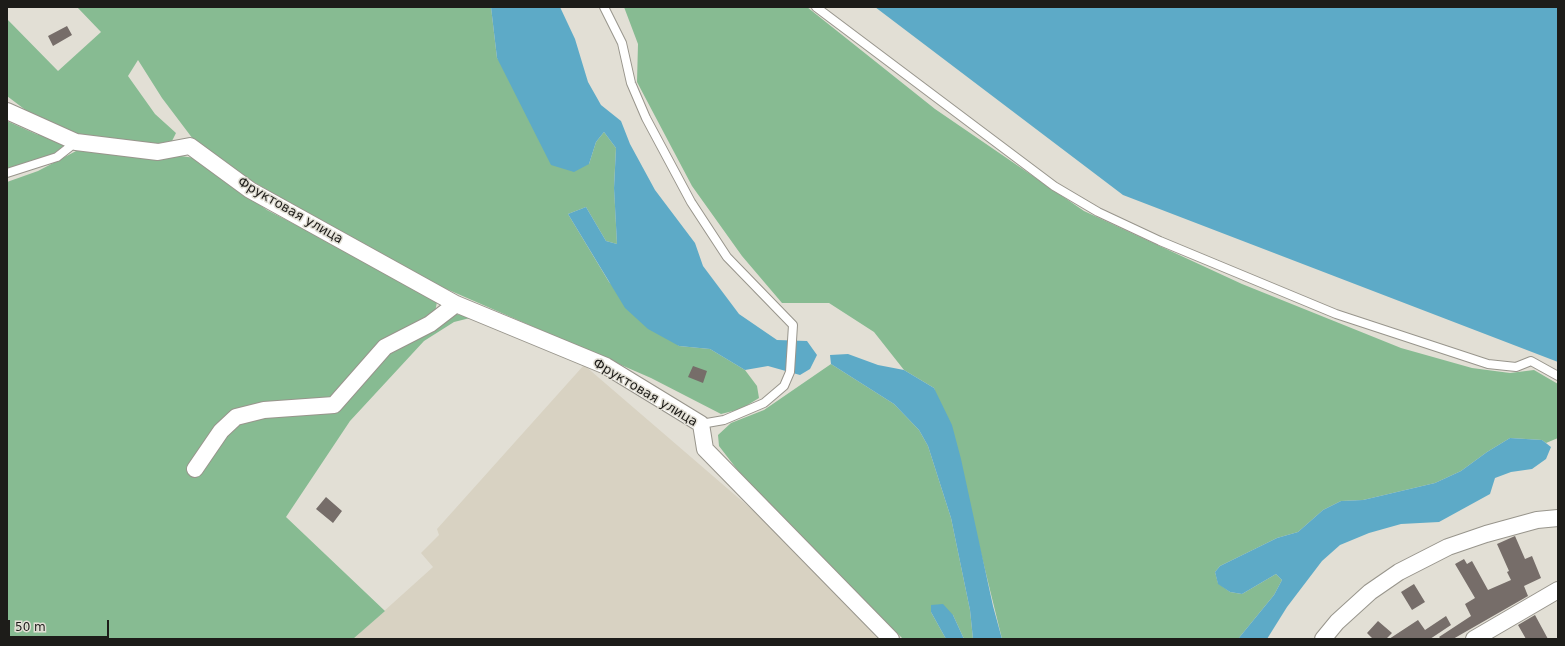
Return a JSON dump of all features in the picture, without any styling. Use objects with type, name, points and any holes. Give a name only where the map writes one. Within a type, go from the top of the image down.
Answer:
[{"type":"street","name":"Фруктовая улица","points":[[7,111],[76,142],[158,152],[190,146],[250,190],[456,304],[606,366],[701,424],[705,449],[891,639]]},
{"type":"street","points":[[195,469],[221,431],[236,417],[264,410],[334,405],[385,347],[430,324],[456,304]]},
{"type":"street","points":[[1323,639],[1337,622],[1370,592],[1399,572],[1441,550],[1486,534],[1537,520],[1558,518]]},
{"type":"street","points":[[1474,639],[1558,590]]},
{"type":"lane","points":[[604,7],[622,43],[631,83],[646,118],[690,202],[727,257],[793,325],[790,372],[784,386],[764,403],[724,420],[701,424]]},
{"type":"lane","points":[[816,7],[1054,186],[1098,212],[1160,241],[1336,314],[1488,364],[1516,367],[1531,361],[1558,376]]},
{"type":"lane","points":[[7,173],[57,157],[76,142]]},
{"type":"shaded area","points":[[584,365],[785,538],[878,639],[353,639],[433,567],[421,553],[439,535],[437,529]]},
{"type":"green space","points":[[77,7],[491,7],[497,58],[589,164],[596,142],[604,132],[616,148],[614,187],[617,244],[606,241],[586,207],[568,214],[609,282],[679,346],[710,349],[745,370],[757,386],[759,398],[741,409],[721,414],[651,378],[412,274],[238,173],[196,143],[162,98],[138,60],[128,76],[155,114],[176,133],[172,141],[146,146],[80,137],[36,118],[7,96],[7,19],[58,71],[101,32]]},
{"type":"green space","points":[[624,7],[807,7],[935,109],[1084,211],[1242,284],[1401,348],[1472,368],[1510,373],[1534,370],[1558,384],[1558,438],[1546,443],[1542,440],[1510,438],[1487,452],[1461,471],[1435,483],[1363,500],[1341,501],[1323,510],[1298,532],[1277,538],[1220,566],[1215,572],[1218,583],[1230,592],[1242,594],[1276,574],[1282,580],[1274,595],[1238,639],[1002,639],[978,541],[934,388],[904,370],[874,332],[829,303],[782,303],[742,256],[692,186],[637,82],[638,44]]},
{"type":"green space","points":[[7,121],[36,134],[67,143],[54,154],[7,169]]},
{"type":"green space","points":[[78,150],[156,160],[181,156],[195,158],[267,210],[325,240],[437,302],[435,312],[413,327],[379,344],[351,382],[330,400],[304,404],[258,405],[238,410],[223,422],[317,413],[340,408],[361,387],[386,352],[456,314],[474,317],[454,322],[424,341],[350,421],[286,517],[385,611],[353,639],[7,639],[7,182],[38,171]]},
{"type":"green space","points":[[831,364],[894,404],[919,430],[928,446],[951,518],[970,610],[973,639],[964,639],[953,615],[931,612],[946,639],[903,639],[749,485],[719,446],[718,435],[731,423],[764,410]]},
{"type":"water","points":[[491,7],[560,7],[575,39],[588,82],[601,105],[621,121],[630,144],[655,190],[695,243],[703,266],[739,314],[777,340],[807,341],[817,355],[810,369],[800,375],[768,366],[745,370],[710,349],[679,346],[648,329],[625,308],[568,214],[586,207],[606,241],[617,244],[614,188],[616,148],[604,132],[596,142],[589,164],[574,172],[551,165],[497,58]]},
{"type":"water","points":[[875,7],[1558,7],[1558,362],[1123,195]]},
{"type":"water","points":[[848,354],[878,365],[904,370],[934,388],[952,425],[961,459],[993,606],[1002,639],[973,639],[970,610],[951,518],[928,446],[919,430],[894,404],[831,364],[830,355]]},
{"type":"water","points":[[1510,438],[1542,440],[1551,447],[1546,459],[1532,469],[1511,472],[1495,478],[1490,494],[1439,522],[1401,524],[1369,533],[1340,545],[1322,561],[1287,607],[1267,639],[1238,639],[1274,595],[1282,580],[1276,574],[1242,594],[1230,592],[1218,584],[1215,572],[1220,566],[1277,538],[1298,532],[1323,510],[1341,501],[1363,500],[1435,483],[1461,471],[1487,452]]},
{"type":"water","points":[[943,604],[953,615],[964,639],[946,639],[931,612],[931,605]]},
{"type":"building","points":[[67,26],[72,35],[53,46],[48,36]]},
{"type":"building","points":[[693,366],[707,371],[703,383],[688,377]]},
{"type":"building","points":[[326,497],[342,511],[333,523],[316,509]]},
{"type":"building","points":[[1515,536],[1525,559],[1532,556],[1541,578],[1524,586],[1528,596],[1453,639],[1441,639],[1439,637],[1471,616],[1465,604],[1475,598],[1455,564],[1464,559],[1467,564],[1472,561],[1488,590],[1511,580],[1507,572],[1509,571],[1497,544]]},
{"type":"building","points":[[1414,584],[1425,602],[1412,610],[1401,592]]},
{"type":"building","points":[[1535,615],[1548,639],[1526,639],[1518,625]]},
{"type":"building","points":[[1446,616],[1451,625],[1430,639],[1389,639],[1418,620],[1425,630]]},
{"type":"building","points":[[1378,621],[1392,633],[1386,639],[1373,639],[1367,633]]}]
